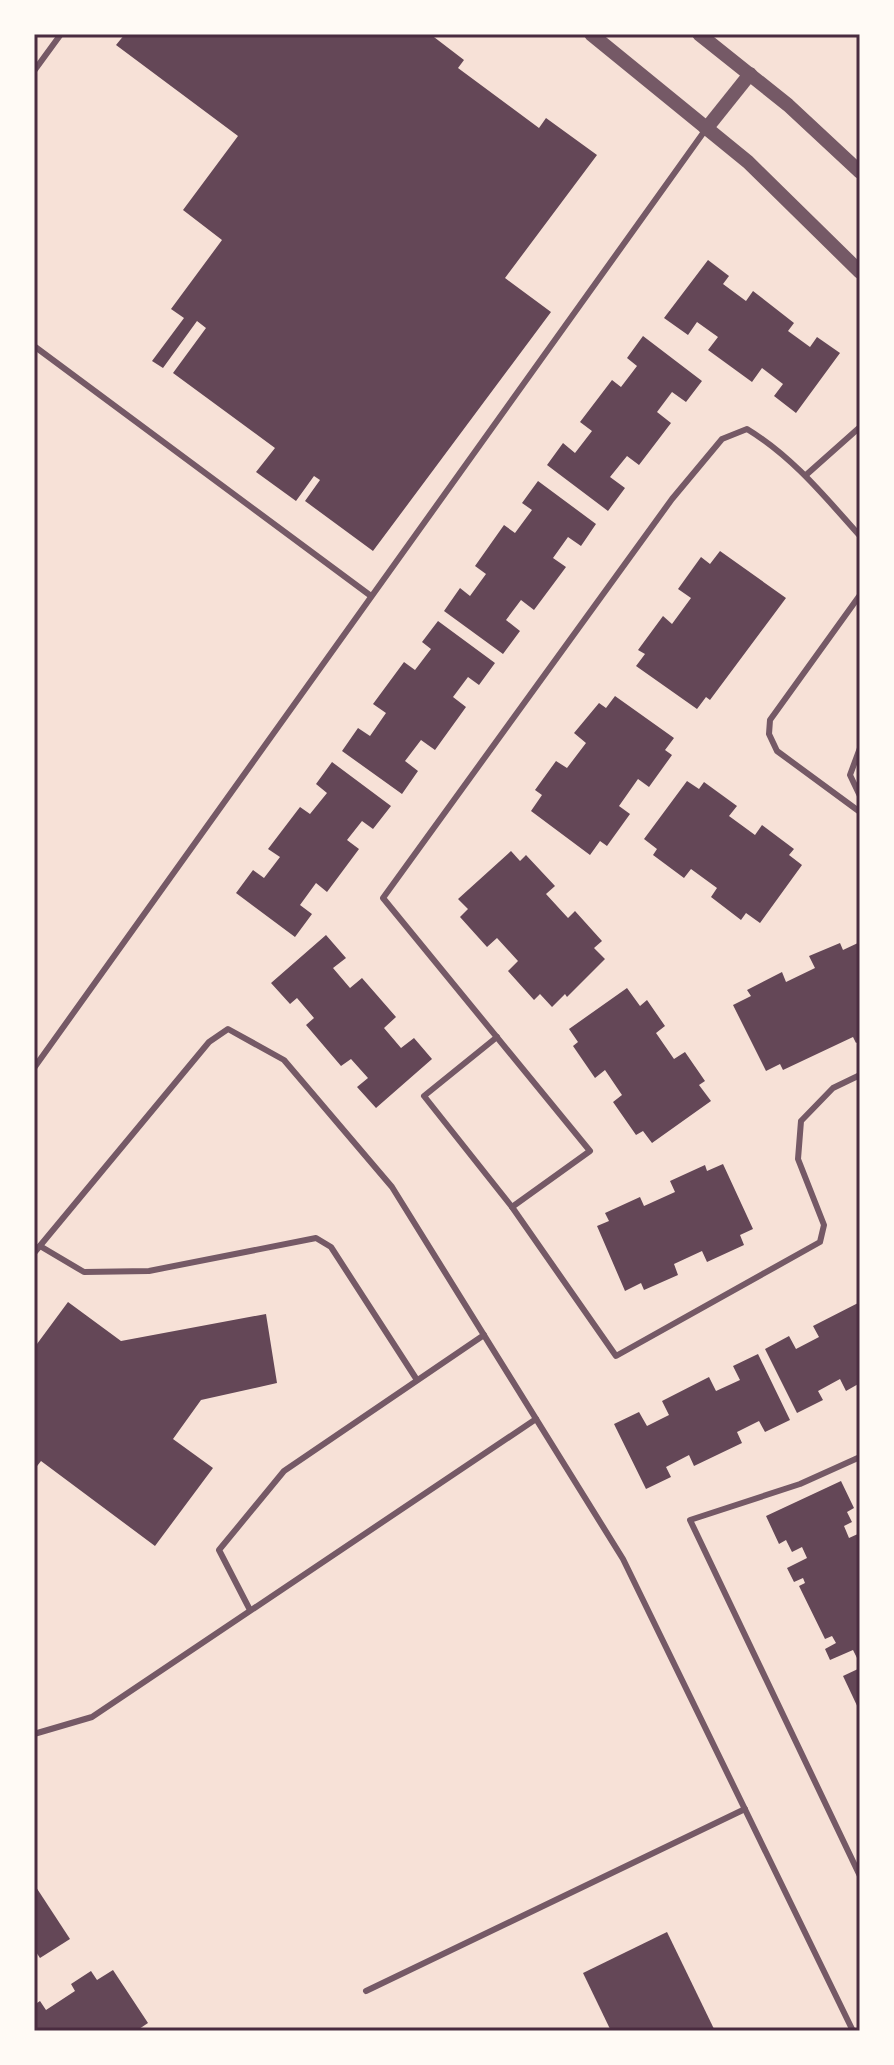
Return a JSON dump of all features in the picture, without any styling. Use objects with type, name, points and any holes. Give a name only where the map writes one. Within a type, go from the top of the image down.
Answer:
[{"type":"street","points":[[591,34],[748,162],[860,272]]},
{"type":"street","points":[[699,34],[750,74],[860,172]]},
{"type":"street","points":[[706,129],[750,74]]},
{"type":"lane","points":[[34,71],[61,34]]},
{"type":"lane","points":[[34,1068],[706,129]]},
{"type":"lane","points":[[34,346],[371,596]]},
{"type":"lane","points":[[806,475],[860,427]]},
{"type":"lane","points":[[512,1207],[590,1151],[383,898],[672,499],[722,439],[747,429],[771,443],[806,475],[860,536]]},
{"type":"lane","points":[[860,595],[770,720],[769,734],[777,751],[860,812]]},
{"type":"lane","points":[[860,748],[850,775],[860,796]]},
{"type":"lane","points":[[34,1253],[209,1042],[228,1029],[284,1060],[392,1187],[623,1559],[853,2031]]},
{"type":"lane","points":[[497,1037],[424,1096],[512,1207],[616,1356],[820,1242],[824,1225],[798,1159],[801,1121],[833,1088],[860,1075]]},
{"type":"lane","points":[[40,1246],[84,1272],[149,1271],[316,1238],[331,1247],[417,1380]]},
{"type":"lane","points":[[250,1610],[219,1550],[284,1471],[484,1335]]},
{"type":"lane","points":[[34,1734],[92,1717],[536,1419]]},
{"type":"lane","points":[[860,1457],[800,1484],[690,1520],[860,1876]]},
{"type":"lane","points":[[366,1991],[745,1809]]},
{"type":"building","points":[[125,34],[430,34],[464,60],[458,68],[539,128],[546,118],[597,155],[505,278],[551,312],[373,551],[305,501],[320,480],[314,476],[296,501],[256,472],[275,448],[173,373],[206,328],[197,321],[163,368],[152,361],[184,318],[171,309],[222,240],[183,210],[238,136],[116,45]]},
{"type":"building","points":[[708,260],[729,276],[723,284],[746,301],[753,291],[794,323],[788,331],[810,347],[817,337],[840,353],[796,413],[774,396],[783,384],[762,368],[752,382],[708,350],[718,337],[697,322],[688,335],[664,318]]},
{"type":"building","points":[[643,336],[702,381],[686,402],[672,392],[657,412],[671,423],[639,465],[627,456],[610,477],[625,488],[608,511],[547,465],[563,443],[575,453],[592,431],[580,422],[612,380],[621,387],[637,366],[627,358]]},
{"type":"building","points":[[538,481],[596,524],[581,546],[568,537],[553,558],[566,567],[534,610],[521,600],[506,620],[520,631],[503,654],[444,611],[460,588],[470,596],[486,574],[475,566],[504,525],[515,533],[532,510],[522,503]]},
{"type":"building","points":[[720,551],[786,598],[710,700],[706,697],[697,709],[636,666],[645,654],[638,650],[663,616],[672,624],[691,598],[678,589],[701,557],[710,564]]},
{"type":"building","points":[[438,621],[495,663],[479,685],[468,677],[453,697],[466,707],[435,750],[421,740],[405,761],[418,771],[402,794],[342,751],[358,728],[370,736],[386,713],[373,704],[404,662],[415,670],[431,649],[422,642]]},
{"type":"building","points":[[615,696],[674,738],[665,750],[672,755],[649,787],[638,779],[619,806],[630,814],[607,846],[600,841],[590,855],[531,811],[542,795],[535,790],[556,761],[567,768],[586,743],[574,733],[599,703],[606,708]]},
{"type":"building","points":[[332,762],[391,806],[373,829],[362,821],[347,840],[359,849],[327,892],[316,883],[300,905],[312,914],[295,937],[236,893],[253,870],[264,878],[280,857],[268,849],[300,807],[310,814],[327,793],[316,784]]},
{"type":"building","points":[[687,781],[699,789],[704,782],[737,806],[729,816],[755,835],[762,825],[794,849],[789,855],[802,865],[760,923],[746,913],[741,920],[711,897],[717,888],[691,869],[684,878],[653,855],[657,849],[644,839]]},
{"type":"building","points":[[511,851],[520,861],[526,855],[555,886],[546,894],[568,918],[575,911],[602,941],[594,948],[605,959],[567,997],[565,994],[552,1007],[540,994],[534,1000],[508,971],[518,961],[497,938],[487,947],[460,917],[468,909],[458,899]]},
{"type":"building","points":[[326,935],[346,958],[333,968],[350,988],[362,978],[396,1017],[384,1028],[401,1048],[414,1038],[432,1059],[376,1108],[357,1087],[368,1078],[351,1059],[341,1066],[306,1025],[314,1018],[297,998],[290,1004],[271,983]]},
{"type":"building","points":[[860,942],[860,1041],[856,1043],[853,1037],[783,1070],[780,1064],[766,1071],[733,1005],[751,996],[747,990],[782,972],[786,982],[815,968],[809,956],[840,943],[843,950]]},
{"type":"building","points":[[627,988],[640,1006],[647,1000],[665,1026],[656,1033],[674,1059],[685,1052],[705,1081],[699,1085],[711,1101],[652,1143],[643,1131],[636,1135],[613,1102],[622,1095],[605,1070],[595,1078],[573,1046],[578,1042],[569,1029]]},
{"type":"building","points":[[723,1164],[753,1229],[740,1235],[744,1245],[707,1262],[702,1251],[674,1264],[678,1275],[644,1290],[641,1283],[625,1291],[597,1226],[609,1221],[605,1213],[640,1197],[644,1206],[675,1192],[670,1181],[705,1165],[707,1171]]},
{"type":"building","points":[[68,1302],[121,1341],[266,1314],[277,1383],[201,1400],[173,1439],[213,1468],[155,1546],[41,1461],[34,1470],[34,1348]]},
{"type":"building","points":[[860,1302],[860,1383],[846,1391],[840,1379],[818,1391],[823,1400],[797,1413],[765,1349],[789,1336],[796,1349],[819,1337],[813,1326]]},
{"type":"building","points":[[758,1354],[790,1420],[765,1432],[759,1421],[737,1432],[742,1443],[694,1466],[689,1455],[666,1467],[671,1477],[646,1489],[614,1424],[639,1412],[647,1426],[669,1415],[662,1401],[709,1377],[716,1391],[740,1380],[733,1366]]},
{"type":"building","points":[[841,1481],[854,1508],[847,1512],[852,1522],[844,1526],[849,1538],[860,1533],[860,1664],[853,1650],[830,1660],[825,1649],[836,1643],[832,1636],[825,1639],[799,1586],[805,1583],[803,1578],[794,1582],[787,1568],[807,1558],[802,1547],[792,1552],[786,1540],[779,1544],[766,1516]]},
{"type":"building","points":[[860,1668],[860,1712],[843,1676]]},
{"type":"building","points":[[34,1884],[70,1939],[40,1958],[34,1949]]},
{"type":"building","points":[[667,1932],[715,2031],[611,2031],[583,1973]]},
{"type":"building","points":[[113,1970],[148,2023],[136,2031],[34,2031],[34,2005],[40,2001],[46,2010],[75,1991],[71,1984],[91,1971],[97,1980]]}]
